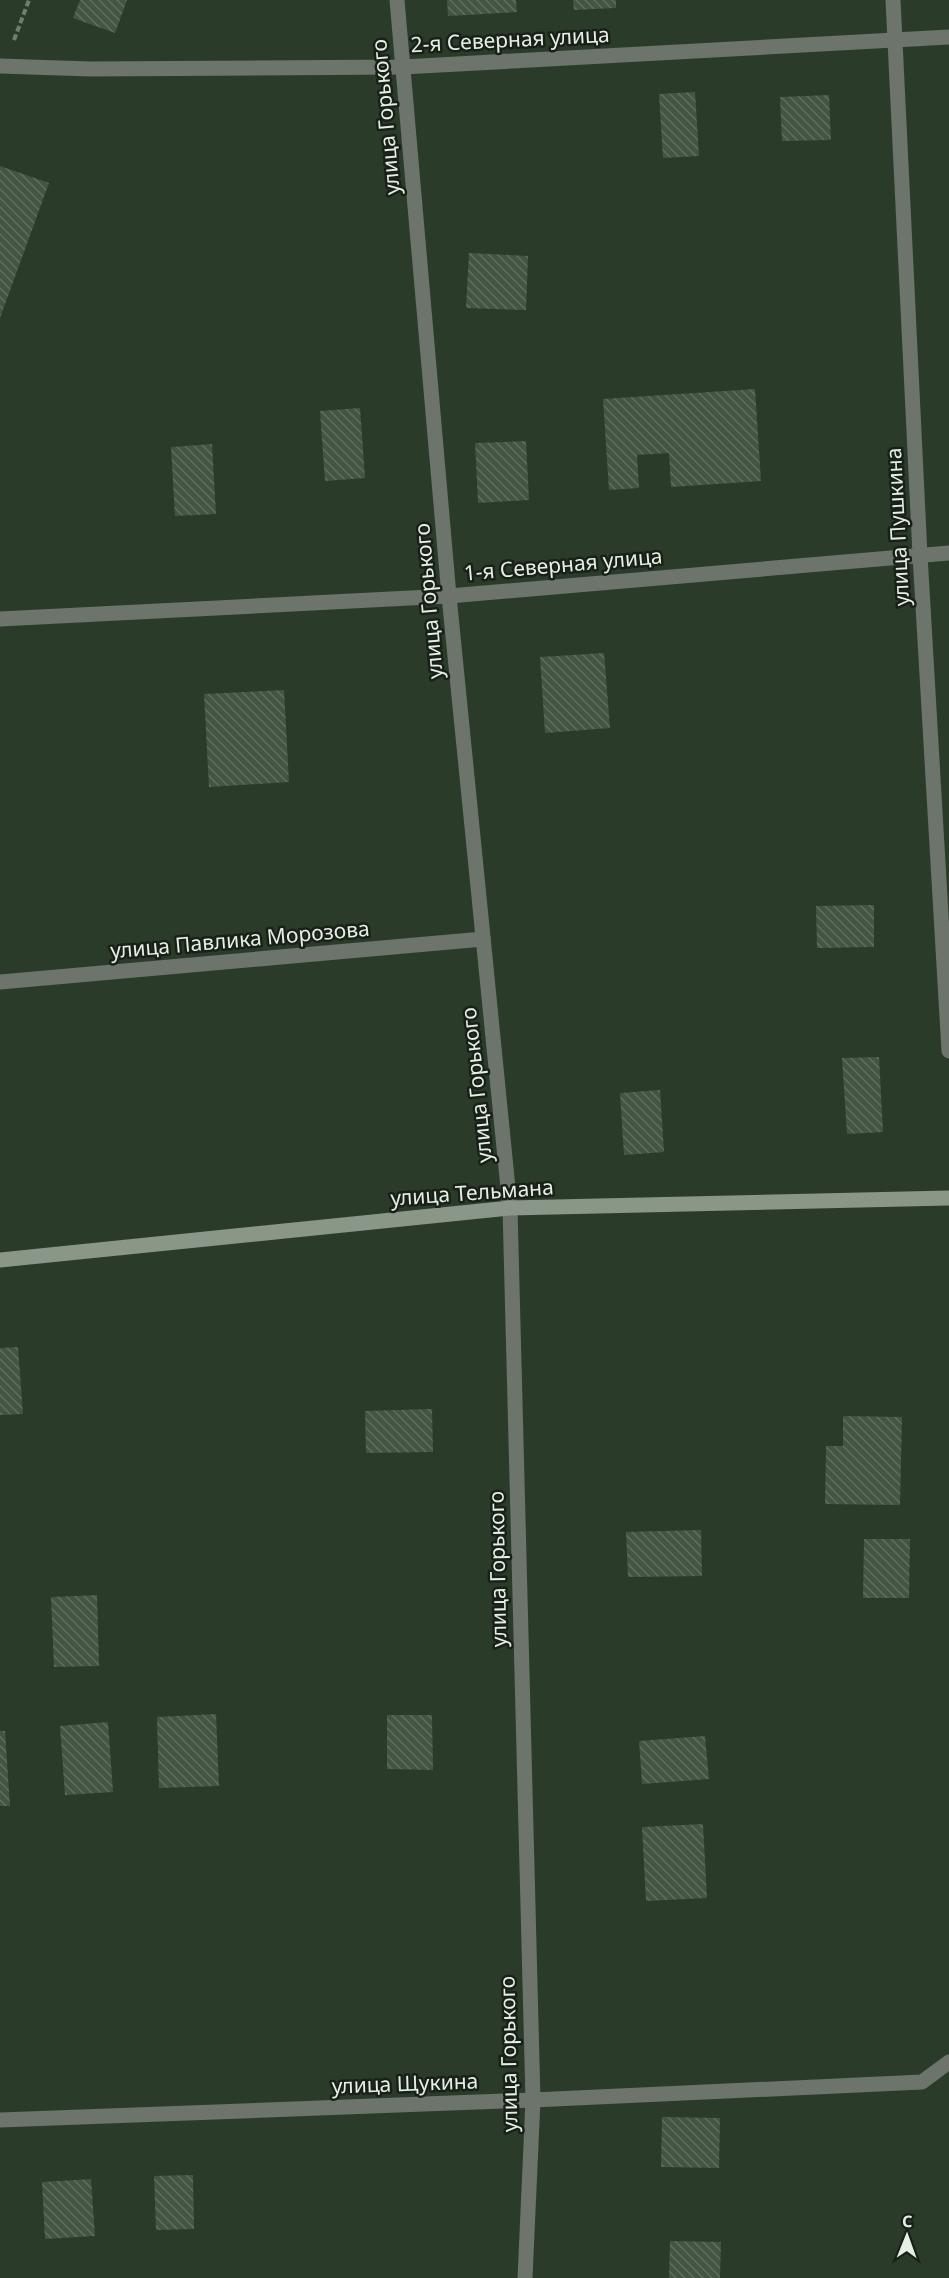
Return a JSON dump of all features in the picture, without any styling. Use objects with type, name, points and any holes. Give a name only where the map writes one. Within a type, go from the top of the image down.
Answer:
[{"type":"street","name":"улица Горького","points":[[397,0],[449,596],[510,1208],[533,2100],[525,2278]]},
{"type":"street","name":"улица Пушкина","points":[[893,0],[920,555],[949,1051]]},
{"type":"street","name":"2-я Северная улица","points":[[0,66],[90,69],[403,67],[949,37]]},
{"type":"street","name":"1-я Северная улица","points":[[0,619],[449,596],[949,553]]},
{"type":"street","name":"улица Павлика Морозова","points":[[0,982],[483,939]]},
{"type":"street","name":"улица Тельмана","points":[[0,1260],[510,1208],[949,1198]]},
{"type":"street","name":"улица Щукина","points":[[0,2120],[533,2100],[922,2082],[949,2062]]},
{"type":"building","points":[[80,0],[127,0],[115,33],[73,18]]},
{"type":"building","points":[[447,0],[516,0],[517,12],[448,16]]},
{"type":"building","points":[[573,0],[616,0],[616,8],[574,10]]},
{"type":"building","points":[[695,92],[699,156],[663,158],[659,94]]},
{"type":"building","points":[[829,95],[831,140],[782,141],[780,97]]},
{"type":"building","points":[[0,166],[49,183],[0,318]]},
{"type":"building","points":[[469,253],[528,256],[526,310],[466,308]]},
{"type":"building","points":[[755,389],[761,481],[671,487],[669,453],[637,455],[639,488],[609,490],[603,399]]},
{"type":"building","points":[[360,408],[365,478],[325,481],[320,411]]},
{"type":"building","points":[[526,441],[529,500],[478,503],[475,443]]},
{"type":"building","points":[[212,444],[216,514],[175,516],[171,447]]},
{"type":"building","points":[[604,653],[610,728],[545,733],[540,657]]},
{"type":"building","points":[[284,690],[289,782],[209,787],[204,694]]},
{"type":"building","points":[[874,905],[874,947],[817,948],[816,906]]},
{"type":"building","points":[[879,1057],[883,1132],[847,1134],[842,1058]]},
{"type":"building","points":[[660,1090],[664,1152],[624,1155],[620,1093]]},
{"type":"building","points":[[18,1347],[23,1414],[0,1415],[0,1348]]},
{"type":"building","points":[[432,1409],[433,1452],[366,1453],[365,1411]]},
{"type":"building","points":[[843,1416],[902,1417],[900,1505],[825,1504],[826,1446],[843,1446]]},
{"type":"building","points":[[701,1530],[702,1576],[628,1577],[626,1532]]},
{"type":"building","points":[[864,1539],[910,1539],[909,1598],[863,1598]]},
{"type":"building","points":[[97,1595],[99,1666],[54,1667],[51,1597]]},
{"type":"building","points":[[216,1714],[219,1786],[159,1788],[157,1717]]},
{"type":"building","points":[[387,1715],[432,1715],[433,1770],[387,1769]]},
{"type":"building","points":[[108,1722],[113,1792],[65,1795],[60,1726]]},
{"type":"building","points":[[0,1731],[5,1731],[10,1806],[0,1806]]},
{"type":"building","points":[[705,1736],[709,1779],[642,1784],[639,1741]]},
{"type":"building","points":[[703,1824],[707,1898],[646,1901],[642,1827]]},
{"type":"building","points":[[662,2117],[720,2118],[719,2168],[661,2167]]},
{"type":"building","points":[[193,2175],[194,2229],[156,2230],[154,2176]]},
{"type":"building","points":[[91,2179],[95,2236],[45,2239],[42,2182]]},
{"type":"building","points":[[670,2241],[721,2242],[720,2278],[669,2278]]}]
